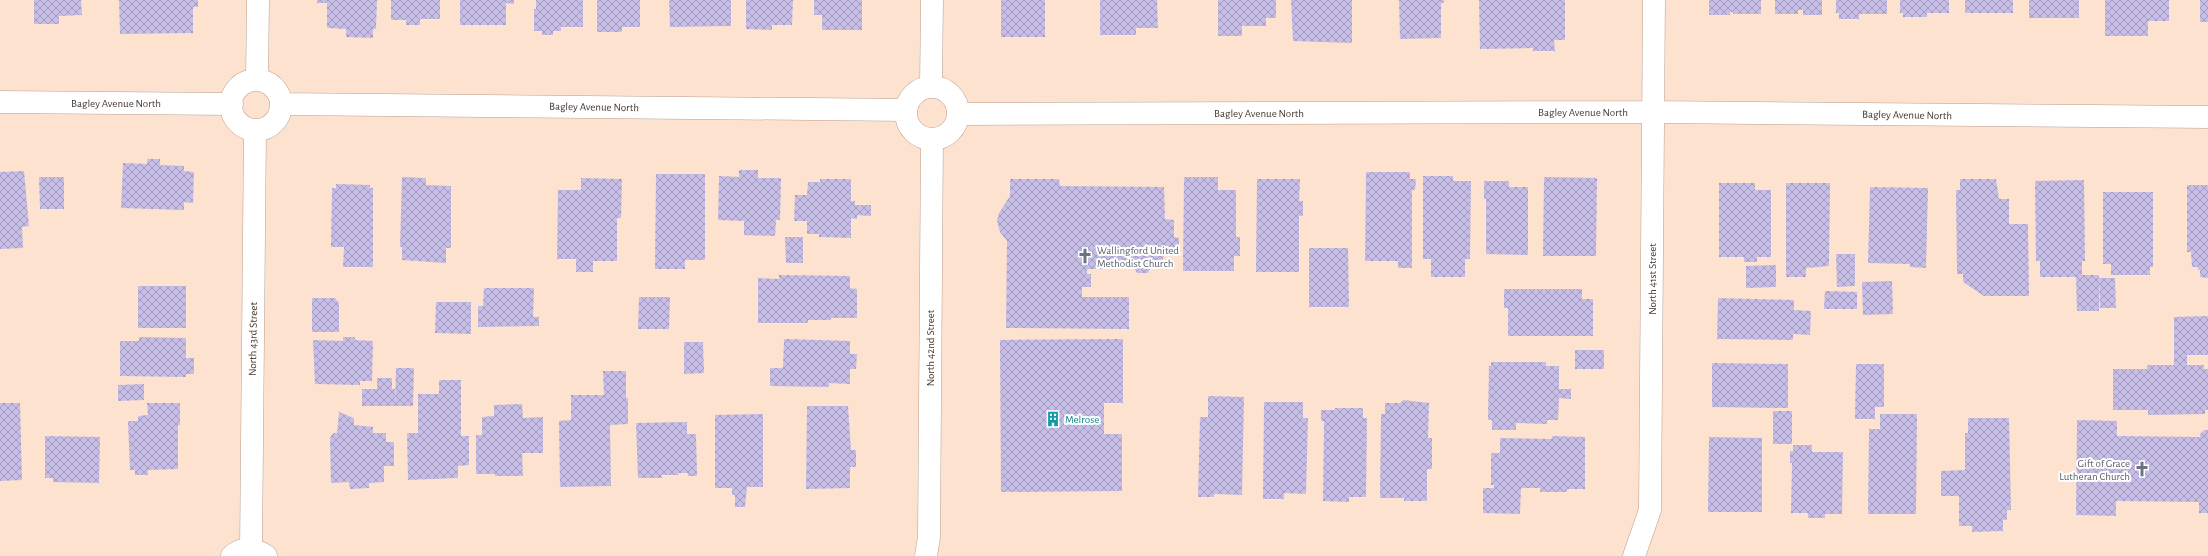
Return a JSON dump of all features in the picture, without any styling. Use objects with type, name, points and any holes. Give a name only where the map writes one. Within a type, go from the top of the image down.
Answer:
[{"type":"street","points":[[257,80],[258,0]]},
{"type":"street","points":[[931,86],[932,0]]},
{"type":"street","name":"North 41st Street","points":[[1634,556],[1650,510],[1654,0]]},
{"type":"street","points":[[257,80],[273,86],[278,93],[281,104],[279,116],[275,123],[268,128],[255,130],[245,128],[238,123],[234,116],[232,104],[235,92],[241,85],[257,80]]},
{"type":"street","points":[[931,86],[945,89],[952,95],[956,102],[959,114],[955,126],[950,132],[943,137],[932,139],[919,136],[912,131],[907,123],[906,110],[911,96],[918,90],[931,86]]},
{"type":"street","name":"Bagley Avenue North","points":[[0,102],[232,104]]},
{"type":"street","name":"Bagley Avenue North","points":[[281,104],[906,110]]},
{"type":"street","name":"Bagley Avenue North","points":[[959,114],[1653,112],[2208,117]]},
{"type":"street","name":"North 43rd Street","points":[[250,554],[255,130]]},
{"type":"street","name":"North 42nd Street","points":[[927,556],[929,529],[932,139]]},
{"type":"street","points":[[914,556],[927,556]]},
{"type":"building","points":[[34,0],[81,0],[82,15],[59,16],[59,24],[34,24]]},
{"type":"building","points":[[119,0],[198,0],[198,7],[193,7],[193,33],[120,34]]},
{"type":"building","points":[[317,0],[377,0],[376,29],[373,29],[373,38],[346,37],[346,29],[327,28],[327,3],[317,3]]},
{"type":"building","points":[[391,0],[440,0],[440,19],[420,19],[420,25],[406,25],[406,20],[391,20]]},
{"type":"building","points":[[460,0],[514,0],[514,4],[506,3],[506,25],[460,25]]},
{"type":"building","points":[[536,0],[583,0],[583,27],[561,27],[561,31],[553,31],[553,35],[542,35],[542,31],[534,31],[534,9],[536,9]]},
{"type":"building","points":[[597,0],[640,0],[640,27],[622,27],[622,32],[597,32]]},
{"type":"building","points":[[669,0],[731,0],[731,26],[670,27]]},
{"type":"building","points":[[746,0],[793,0],[792,25],[772,25],[772,30],[746,29]]},
{"type":"building","points":[[814,0],[862,0],[862,30],[822,30],[822,15],[814,15]]},
{"type":"building","points":[[1001,0],[1045,0],[1045,37],[1001,37]]},
{"type":"building","points":[[1100,0],[1157,0],[1158,28],[1136,28],[1136,35],[1100,35]]},
{"type":"building","points":[[1218,0],[1276,0],[1276,18],[1266,18],[1266,26],[1242,26],[1242,36],[1218,36]]},
{"type":"building","points":[[1291,0],[1352,0],[1352,43],[1293,41]]},
{"type":"building","points":[[1399,0],[1444,0],[1444,3],[1441,3],[1441,38],[1400,39]]},
{"type":"building","points":[[1479,0],[1565,0],[1565,40],[1554,40],[1555,51],[1533,51],[1533,48],[1480,49]]},
{"type":"building","points":[[1709,0],[1761,0],[1761,14],[1733,14],[1733,12],[1730,12],[1730,15],[1709,15]]},
{"type":"building","points":[[1775,0],[1822,0],[1822,15],[1803,15],[1803,10],[1798,10],[1798,14],[1775,14]]},
{"type":"building","points":[[1836,0],[1887,0],[1887,14],[1859,14],[1859,19],[1839,19],[1839,13],[1836,13]]},
{"type":"building","points":[[1900,0],[1949,0],[1949,13],[1927,13],[1927,17],[1903,17],[1903,13],[1900,13]]},
{"type":"building","points":[[1965,0],[2013,0],[2013,13],[1965,13]]},
{"type":"building","points":[[2029,0],[2079,0],[2079,18],[2029,18]]},
{"type":"building","points":[[2105,0],[2169,0],[2169,21],[2148,21],[2148,36],[2105,36]]},
{"type":"building","points":[[2200,0],[2208,0],[2208,22],[2200,22]]},
{"type":"building","points":[[147,159],[160,159],[160,165],[184,166],[184,171],[194,172],[193,203],[184,202],[184,210],[121,208],[123,163],[147,164]]},
{"type":"building","points":[[739,170],[758,170],[758,178],[781,178],[780,220],[776,220],[775,236],[744,235],[744,221],[718,220],[719,176],[739,177]]},
{"type":"building","points":[[24,171],[29,226],[22,227],[23,248],[0,249],[0,172]]},
{"type":"building","points":[[1366,172],[1410,172],[1410,179],[1416,179],[1415,190],[1412,190],[1412,268],[1398,268],[1398,261],[1365,261]]},
{"type":"building","points":[[656,174],[705,174],[705,260],[685,260],[685,269],[655,269]]},
{"type":"building","points":[[1423,176],[1453,176],[1453,181],[1471,181],[1470,259],[1465,259],[1465,277],[1431,277],[1431,259],[1423,259]]},
{"type":"building","points":[[39,177],[64,177],[64,209],[40,209]]},
{"type":"building","points":[[402,177],[426,178],[426,185],[451,186],[451,248],[446,248],[446,263],[402,260],[402,247],[400,247]]},
{"type":"building","points":[[1184,177],[1218,177],[1218,190],[1236,190],[1236,237],[1240,237],[1240,256],[1234,256],[1234,271],[1183,271]]},
{"type":"building","points":[[1544,177],[1597,178],[1596,256],[1543,256]]},
{"type":"building","points":[[581,178],[622,179],[621,218],[617,218],[617,261],[593,261],[593,272],[576,272],[576,259],[557,259],[558,190],[581,190]]},
{"type":"building","points":[[820,179],[851,179],[851,201],[855,201],[855,205],[871,205],[871,216],[857,215],[857,219],[851,218],[851,238],[819,237],[819,234],[807,234],[807,221],[794,221],[795,195],[807,195],[808,182],[820,182]]},
{"type":"building","name":"Wallingford United Methodist Church","points":[[1010,179],[1059,179],[1060,186],[1164,187],[1165,219],[1174,220],[1174,237],[1179,238],[1179,250],[1168,249],[1159,266],[1151,266],[1148,273],[1137,273],[1132,264],[1104,263],[1104,269],[1087,269],[1087,274],[1091,274],[1091,287],[1082,287],[1082,297],[1129,297],[1129,329],[1006,328],[1007,241],[1000,232],[997,221],[999,213],[1010,196]]},
{"type":"building","points":[[1257,179],[1300,179],[1299,201],[1303,201],[1303,216],[1299,216],[1299,272],[1256,272]]},
{"type":"building","points":[[1960,179],[1996,179],[1999,199],[2009,199],[2009,224],[2028,224],[2029,296],[1984,296],[1963,282],[1963,274],[1957,274],[1956,190],[1960,190]]},
{"type":"building","points":[[2084,180],[2085,261],[2082,261],[2082,275],[2099,275],[2099,311],[2077,311],[2076,277],[2040,277],[2040,261],[2036,261],[2035,181]]},
{"type":"building","points":[[1484,181],[1509,181],[1509,187],[1528,187],[1528,255],[1486,254],[1486,199],[1484,199]]},
{"type":"building","points":[[1719,183],[1755,183],[1755,190],[1771,190],[1771,257],[1757,257],[1757,262],[1744,262],[1744,257],[1719,257]]},
{"type":"building","points":[[1786,183],[1830,183],[1829,266],[1806,268],[1806,277],[1786,277]]},
{"type":"building","points":[[336,184],[370,185],[370,188],[373,188],[373,267],[343,267],[344,247],[331,247],[332,188],[336,188]]},
{"type":"building","points":[[2187,185],[2208,185],[2208,278],[2200,277],[2200,270],[2198,270],[2198,267],[2192,267],[2191,252],[2187,252]]},
{"type":"building","points":[[1870,187],[1928,188],[1926,268],[1910,267],[1910,264],[1868,263]]},
{"type":"building","points":[[2103,192],[2153,192],[2153,267],[2150,267],[2150,275],[2111,275],[2111,264],[2103,264]]},
{"type":"building","points":[[785,237],[803,237],[803,263],[786,263]]},
{"type":"building","points":[[1309,248],[1348,248],[1349,307],[1309,307]]},
{"type":"building","points":[[1836,254],[1855,254],[1855,286],[1837,287]]},
{"type":"building","points":[[1776,265],[1776,287],[1746,288],[1746,266]]},
{"type":"building","points":[[779,275],[850,276],[850,288],[857,289],[857,318],[808,320],[808,323],[758,323],[758,278],[779,279]]},
{"type":"building","points":[[2099,278],[2115,278],[2116,308],[2100,308]]},
{"type":"building","points":[[1892,281],[1893,314],[1863,315],[1862,282]]},
{"type":"building","points":[[138,286],[186,286],[186,328],[138,328]]},
{"type":"building","points":[[484,288],[534,288],[533,317],[539,317],[539,326],[478,327],[478,306],[483,306]]},
{"type":"building","points":[[1504,289],[1582,289],[1582,299],[1593,299],[1593,336],[1508,336],[1508,308],[1504,308]]},
{"type":"building","points":[[1825,291],[1857,292],[1857,309],[1824,309]]},
{"type":"building","points":[[639,297],[670,297],[669,329],[638,329]]},
{"type":"building","points":[[312,298],[335,298],[339,303],[339,332],[312,332]]},
{"type":"building","points":[[1718,298],[1794,300],[1794,310],[1811,311],[1810,335],[1793,334],[1793,340],[1717,339]]},
{"type":"building","points":[[436,302],[471,302],[471,334],[435,333]]},
{"type":"building","points":[[2208,316],[2208,355],[2187,355],[2187,365],[2204,365],[2204,369],[2208,369],[2208,410],[2205,410],[2205,414],[2148,415],[2148,410],[2113,410],[2113,369],[2147,369],[2147,365],[2174,365],[2174,317]]},
{"type":"building","points":[[139,337],[186,338],[186,358],[194,358],[194,374],[186,374],[186,377],[120,376],[120,341],[139,341]]},
{"type":"building","points":[[343,337],[355,337],[355,340],[373,341],[372,381],[360,381],[360,385],[315,384],[313,340],[343,341]]},
{"type":"building","points":[[784,339],[850,341],[850,354],[857,354],[856,369],[850,369],[850,384],[829,383],[829,387],[770,386],[770,368],[783,368]]},
{"type":"building","name":"Melrose","points":[[1123,339],[1123,403],[1104,403],[1104,434],[1122,434],[1122,491],[1001,492],[1000,340]]},
{"type":"building","points":[[684,342],[703,342],[704,373],[684,374]]},
{"type":"building","points":[[1575,350],[1604,350],[1604,369],[1575,369]]},
{"type":"building","points":[[1491,362],[1546,362],[1546,366],[1559,366],[1559,389],[1571,389],[1571,399],[1559,398],[1558,420],[1547,420],[1547,424],[1516,423],[1516,430],[1492,430],[1492,420],[1488,420],[1489,366],[1491,366]]},
{"type":"building","points":[[1712,363],[1788,364],[1788,408],[1712,407]]},
{"type":"building","points":[[1856,364],[1884,364],[1884,407],[1875,407],[1875,419],[1855,419]]},
{"type":"building","points":[[396,368],[414,368],[413,406],[395,406]]},
{"type":"building","points":[[603,371],[626,371],[626,398],[628,398],[628,424],[610,425],[611,486],[560,487],[559,421],[571,420],[571,395],[604,395]]},
{"type":"building","points":[[377,378],[392,378],[392,389],[395,389],[395,406],[362,406],[362,389],[377,389]]},
{"type":"building","points":[[439,380],[461,380],[461,436],[469,436],[469,465],[458,466],[458,478],[408,480],[407,433],[418,433],[418,394],[439,394]]},
{"type":"building","points":[[144,384],[144,400],[118,401],[118,385]]},
{"type":"building","points":[[1208,396],[1244,397],[1242,495],[1214,494],[1214,497],[1198,497],[1200,417],[1208,417]]},
{"type":"building","points":[[1403,400],[1429,403],[1428,438],[1432,438],[1432,469],[1427,469],[1427,501],[1404,501],[1404,498],[1380,498],[1381,414],[1385,414],[1385,403],[1400,403]]},
{"type":"building","points":[[1264,402],[1303,402],[1303,418],[1308,418],[1306,494],[1284,493],[1284,499],[1263,499]]},
{"type":"building","points":[[0,403],[20,403],[22,480],[0,481]]},
{"type":"building","points":[[147,403],[180,403],[180,425],[178,425],[178,469],[148,470],[148,475],[135,475],[135,470],[130,470],[128,421],[138,421],[138,416],[148,415]]},
{"type":"building","points":[[522,404],[523,418],[543,417],[543,453],[522,453],[523,476],[476,474],[476,435],[482,435],[482,417],[494,416],[494,405]]},
{"type":"building","points":[[807,406],[848,406],[851,450],[856,450],[856,467],[850,467],[850,488],[806,489]]},
{"type":"building","points":[[1335,408],[1363,408],[1363,418],[1367,418],[1366,497],[1349,497],[1349,502],[1323,501],[1324,421],[1321,421],[1321,410],[1335,410]]},
{"type":"building","points":[[1773,411],[1792,411],[1792,444],[1773,444]]},
{"type":"building","points":[[339,412],[354,418],[354,425],[373,427],[373,433],[386,433],[386,442],[394,442],[394,466],[384,466],[384,482],[369,483],[369,488],[350,489],[349,482],[331,483],[330,438],[333,433],[337,433]]},
{"type":"building","points":[[763,414],[763,487],[747,487],[745,507],[735,507],[735,495],[732,495],[732,488],[715,488],[715,415]]},
{"type":"building","points":[[1880,414],[1917,414],[1916,514],[1868,514],[1869,429],[1880,429]]},
{"type":"building","points":[[1968,418],[2009,418],[2011,510],[2007,510],[2007,520],[2003,520],[2003,531],[1972,532],[1972,526],[1959,526],[1959,496],[1941,496],[1941,471],[1965,470],[1965,433],[1968,433]]},
{"type":"building","name":"Gift of Grace Lutheran Church","points":[[2077,420],[2117,421],[2117,436],[2200,437],[2200,434],[2204,430],[2208,430],[2208,513],[2199,513],[2199,502],[2116,501],[2116,516],[2076,515]]},
{"type":"building","points":[[687,422],[687,434],[696,434],[697,476],[688,476],[688,473],[678,473],[678,475],[661,475],[662,478],[638,478],[636,423]]},
{"type":"building","points":[[45,436],[100,437],[99,483],[53,482],[53,478],[45,478]]},
{"type":"building","points":[[1552,436],[1585,437],[1585,489],[1567,489],[1567,492],[1540,492],[1540,488],[1521,488],[1520,514],[1483,513],[1483,488],[1494,488],[1494,485],[1491,485],[1491,453],[1500,453],[1500,438],[1552,439]]},
{"type":"building","points":[[1709,437],[1762,438],[1762,512],[1708,512]]},
{"type":"building","points":[[1793,445],[1812,445],[1812,452],[1843,452],[1842,514],[1825,514],[1825,518],[1808,518],[1808,513],[1791,513],[1792,463],[1790,463],[1790,451],[1793,451]]},
{"type":"place","name":"Wallingford United Methodist Church","points":[[1085,256]]},
{"type":"place","name":"Melrose","points":[[1053,419]]},
{"type":"place","name":"Gift of Grace Lutheran Church","points":[[2142,469]]}]
